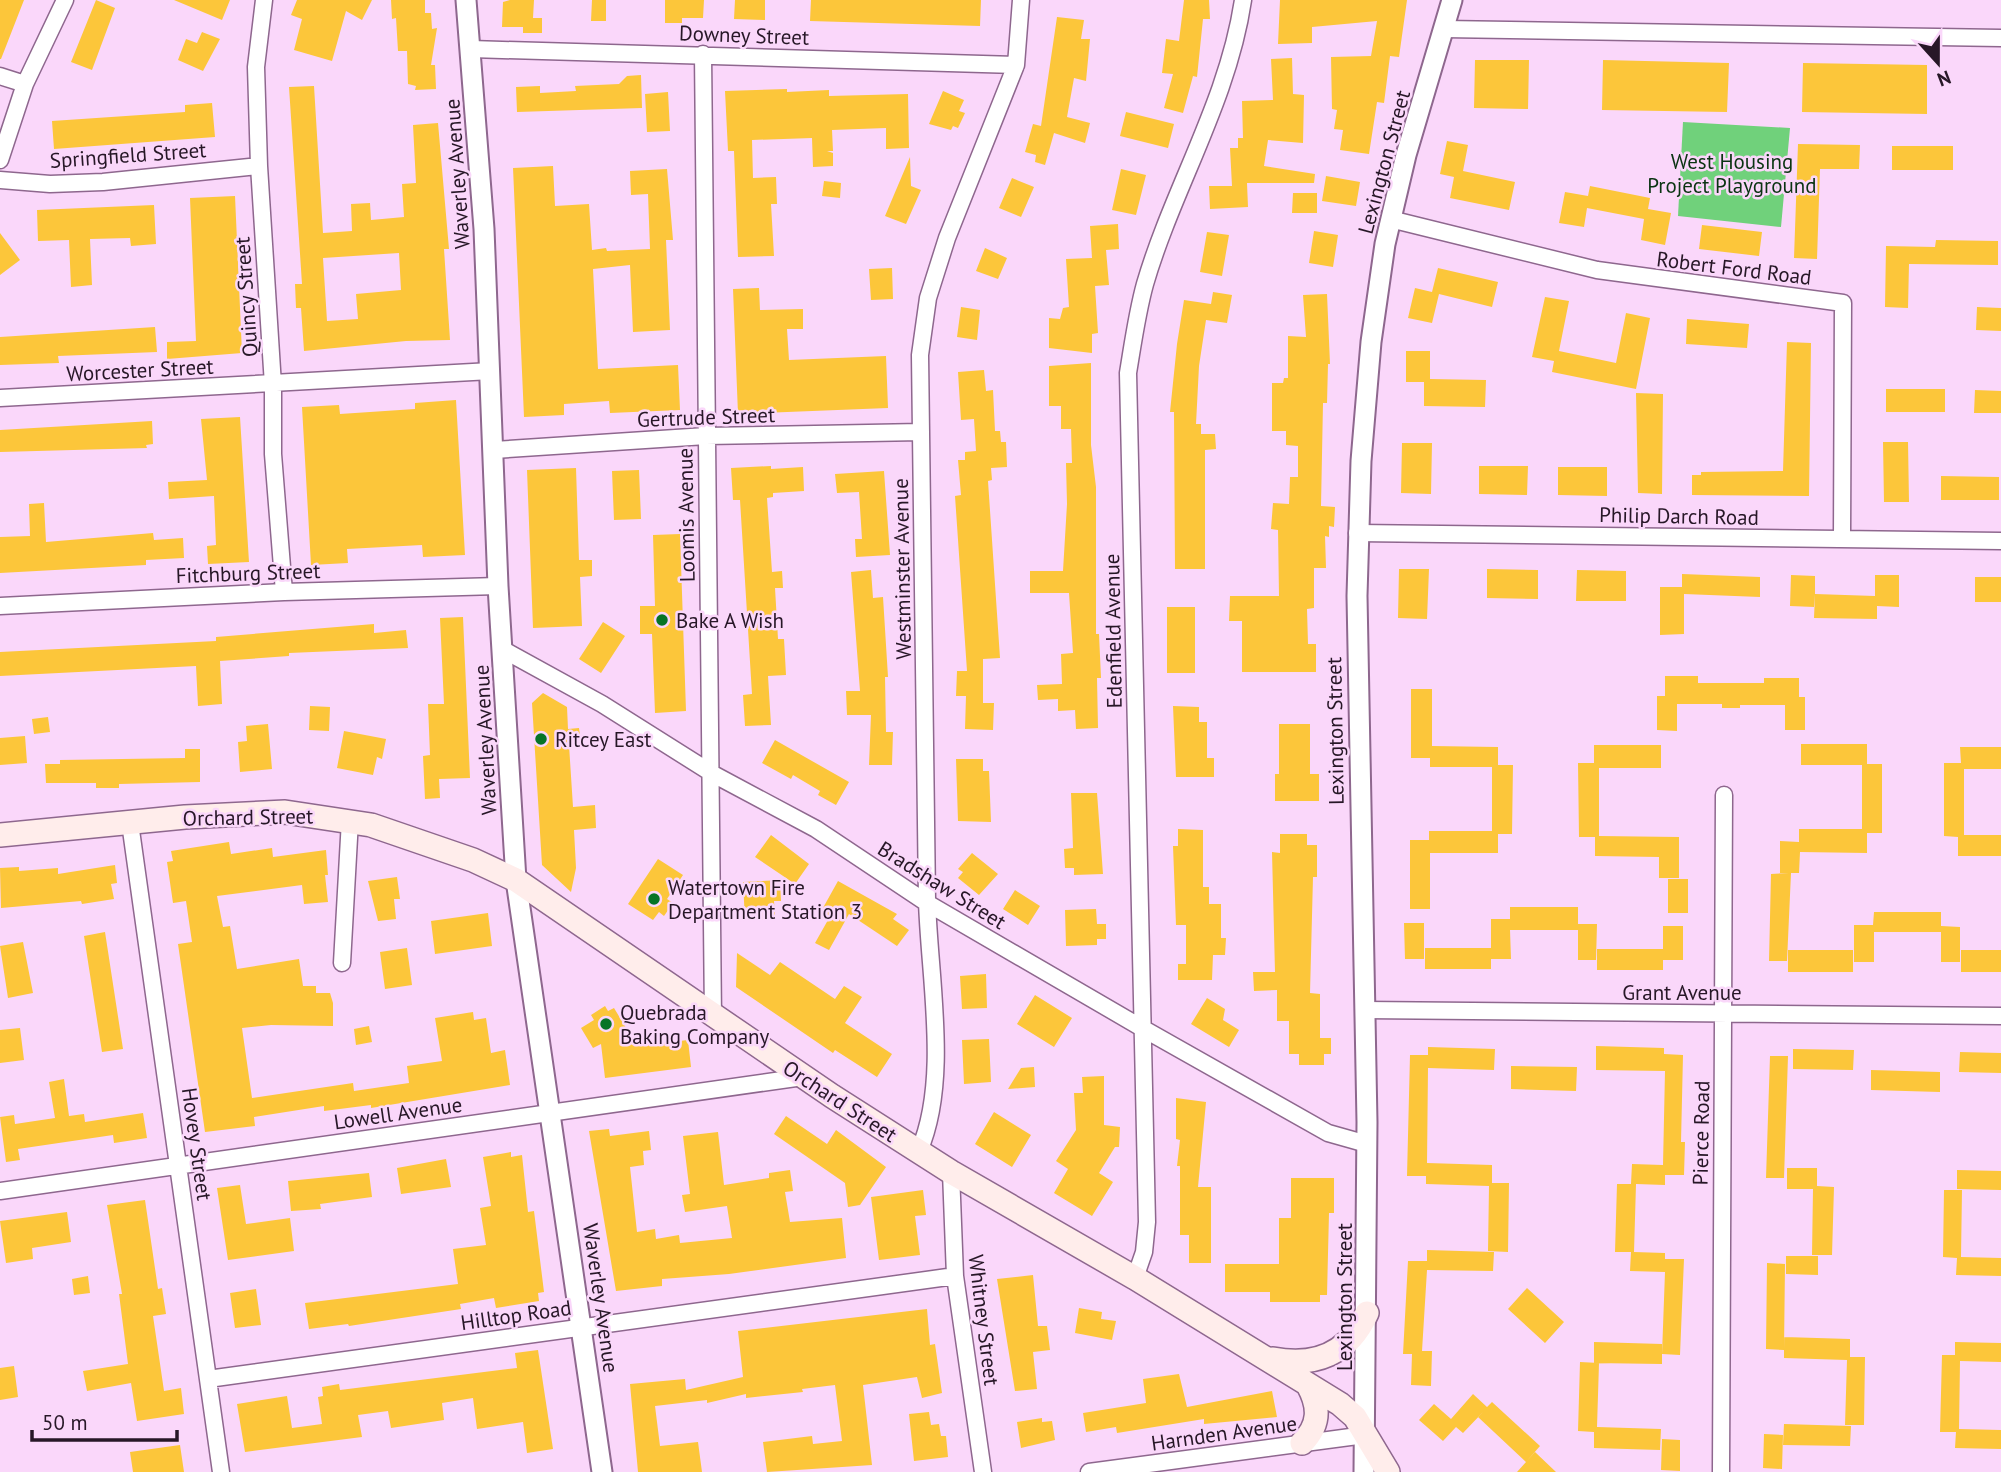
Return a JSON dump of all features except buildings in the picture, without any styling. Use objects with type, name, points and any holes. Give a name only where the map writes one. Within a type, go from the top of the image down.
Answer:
[{"type":"main road","name":"Orchard Street","points":[[0,835],[285,812],[350,820],[426,843],[516,880],[713,1018],[951,1172],[1135,1278],[1344,1406],[1366,1435],[1388,1472]]},
{"type":"main road","points":[[1270,1359],[1302,1362],[1334,1354],[1357,1334],[1367,1313]]},
{"type":"main road","points":[[1302,1443],[1311,1433],[1317,1415],[1308,1385]]},
{"type":"street","points":[[0,160],[25,85],[65,0]]},
{"type":"street","name":"Quincy Street","points":[[264,0],[256,67],[259,166],[273,385],[273,454],[284,592]]},
{"type":"street","name":"Waverley Avenue","points":[[466,0],[491,371],[498,586],[516,880],[602,1472]]},
{"type":"street","name":"Westminster Avenue","points":[[919,1151],[932,1119],[934,1060],[927,903],[920,355],[928,299],[947,238],[1016,65],[1021,0]]},
{"type":"street","name":"Edenfield Avenue","points":[[1135,1278],[1144,1252],[1147,1222],[1128,373],[1146,282],[1202,141],[1227,68],[1243,0]]},
{"type":"street","name":"Lexington Street","points":[[1364,1472],[1367,1144],[1357,728],[1357,533],[1368,362],[1390,219],[1452,0]]},
{"type":"street","points":[[1444,29],[2001,38]]},
{"type":"street","name":"Downey Street","points":[[471,49],[1016,65]]},
{"type":"street","name":"Loomis Avenue","points":[[702,54],[713,1018]]},
{"type":"street","points":[[0,76],[25,85]]},
{"type":"street","name":"Springfield Street","points":[[0,180],[50,184],[103,182],[259,166]]},
{"type":"street","name":"Robert Ford Road","points":[[1390,219],[1597,270],[1843,303],[1842,540]]},
{"type":"street","name":"Worcester Street","points":[[0,398],[491,371]]},
{"type":"street","name":"Gertrude Street","points":[[494,450],[706,436],[921,432]]},
{"type":"street","name":"Philip Darch Road","points":[[1357,533],[2001,541]]},
{"type":"street","name":"Fitchburg Street","points":[[0,606],[284,592],[498,586]]},
{"type":"street","name":"Bradshaw Street","points":[[502,649],[602,704],[712,774],[816,830],[927,903],[1142,1028],[1328,1133],[1367,1144]]},
{"type":"street","name":"Pierce Road","points":[[1721,1472],[1724,795]]},
{"type":"street","points":[[342,963],[350,820]]},
{"type":"street","name":"Hovey Street","points":[[130,823],[221,1472]]},
{"type":"street","name":"Grant Avenue","points":[[1364,1010],[2001,1016]]},
{"type":"street","name":"Lowell Avenue","points":[[0,1191],[803,1077]]},
{"type":"street","name":"Whitney Street","points":[[951,1172],[955,1276],[983,1472]]},
{"type":"street","name":"Hilltop Road","points":[[208,1379],[955,1276]]},
{"type":"street","name":"Harnden Avenue","points":[[1089,1472],[1366,1435]]},
{"type":"green space","name":"West Housing Project Playground","points":[[1683,122],[1790,128],[1781,227],[1678,216]]},
{"type":"place","name":"Bake A Wish","points":[[662,620]]},
{"type":"place","name":"Ritcey East","points":[[541,739]]},
{"type":"place","name":"Watertown Fire Department Station 3","points":[[654,899]]},
{"type":"place","name":"Quebrada Baking Company","points":[[606,1024]]}]
